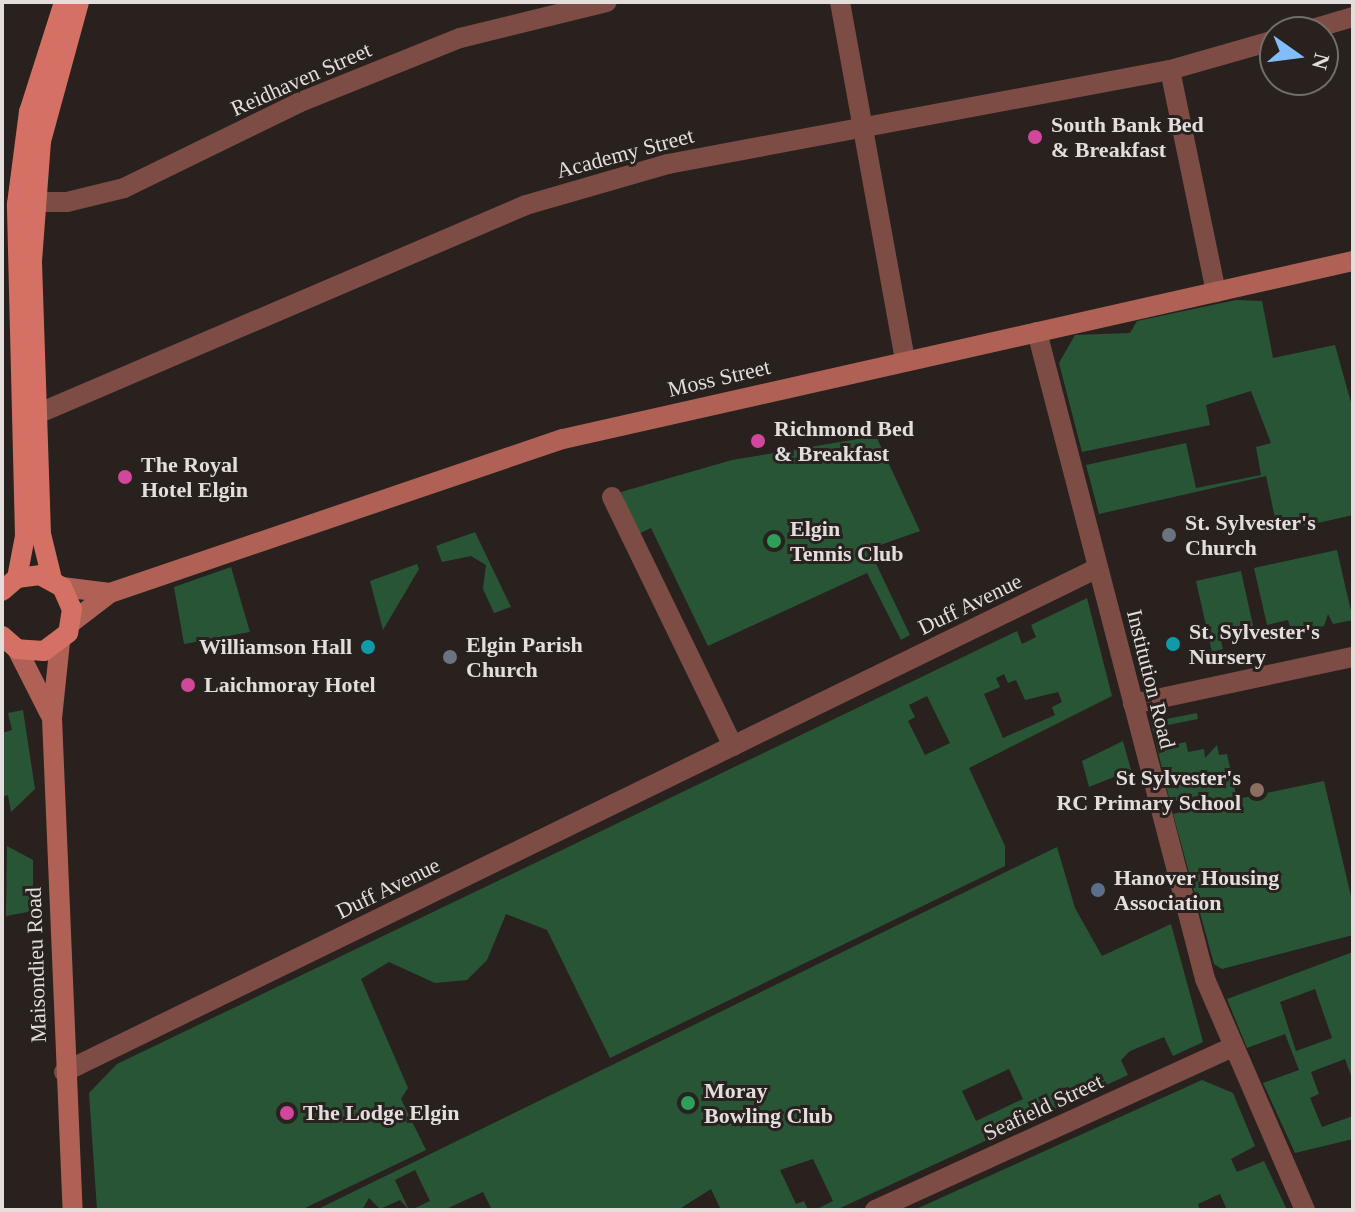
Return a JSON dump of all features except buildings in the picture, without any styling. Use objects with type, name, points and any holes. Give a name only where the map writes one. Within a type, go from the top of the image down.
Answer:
[{"type":"main road","points":[[57,583],[9,584],[25,536],[29,112],[64,2]]},
{"type":"main road","points":[[26,202],[49,103],[79,2]]},
{"type":"main road","points":[[7,642],[44,651],[60,642],[72,622],[41,534],[28,419]]},
{"type":"street","name":"Reidhaven Street","points":[[26,202],[88,200],[124,188],[298,103],[460,38],[607,2]]},
{"type":"street","points":[[840,2],[905,360]]},
{"type":"street","name":"Academy Street","points":[[28,419],[463,226],[668,164],[860,125],[1170,70],[1259,45]]},
{"type":"street","points":[[1170,70],[1216,292]]},
{"type":"street","name":"Moss Street","points":[[72,622],[110,593],[563,439],[1353,261]]},
{"type":"street","name":"Institution Road","points":[[1037,332],[1205,979],[1231,1048],[1305,1210]]},
{"type":"street","points":[[612,497],[733,746]]},
{"type":"street","name":"Duff Avenue","points":[[64,1072],[1098,568]]},
{"type":"street","name":"Moss Street","points":[[57,583],[110,593]]},
{"type":"street","name":"Maisondieu Road","points":[[7,642],[52,718]]},
{"type":"street","name":"Maisondieu Road","points":[[60,642],[52,718],[64,1072],[73,1210]]},
{"type":"street","points":[[1133,704],[1353,657]]},
{"type":"street","name":"Seafield Street","points":[[875,1210],[1231,1048]]},
{"type":"green space","points":[[1236,300],[1262,301],[1273,358],[1335,345],[1353,410],[1353,515],[1278,532],[1266,476],[1099,514],[1086,465],[1186,443],[1196,488],[1261,475],[1256,447],[1271,443],[1251,391],[1206,405],[1210,425],[1082,452],[1059,363],[1075,335],[1130,333],[1137,321]]},
{"type":"green space","name":"Elgin Tennis Club","points":[[876,436],[920,531],[869,549],[910,635],[901,640],[867,573],[708,646],[651,528],[638,534],[621,492],[732,460]]},
{"type":"green space","points":[[475,532],[511,607],[494,613],[483,589],[486,565],[471,556],[442,562],[436,546]]},
{"type":"green space","points":[[1337,550],[1353,620],[1333,624],[1328,614],[1324,626],[1292,633],[1288,620],[1267,625],[1254,568]]},
{"type":"green space","points":[[417,564],[419,569],[383,630],[370,581]]},
{"type":"green space","points":[[231,567],[250,632],[184,644],[174,587]]},
{"type":"green space","points":[[1241,571],[1254,630],[1237,639],[1234,630],[1219,633],[1223,649],[1212,652],[1196,581]]},
{"type":"green space","points":[[1087,598],[1112,696],[969,768],[1005,846],[1005,866],[610,1058],[547,930],[506,914],[487,960],[467,980],[435,983],[389,962],[361,979],[408,1088],[401,1099],[426,1150],[301,1210],[97,1210],[89,1093],[117,1064],[1017,631],[1022,644],[1036,637],[1031,625]],"holes":[[[1004,674],[1008,683],[1016,680],[1025,700],[1058,692],[1062,702],[1052,707],[1055,715],[1003,738],[984,694],[1000,687],[996,678]],[[927,696],[950,743],[925,755],[908,721],[915,717],[909,705]]]},
{"type":"green space","points":[[23,710],[35,789],[11,812],[8,795],[2,797],[2,733],[12,730],[8,713]]},
{"type":"green space","points":[[1197,713],[1198,719],[1158,727],[1162,747],[1186,742],[1188,752],[1204,749],[1205,758],[1217,745],[1219,755],[1227,754],[1237,799],[1324,781],[1353,905],[1353,935],[1222,969],[1214,964],[1173,814],[1206,806],[1206,794],[1170,802],[1151,722]]},
{"type":"green space","points":[[1123,741],[1131,770],[1089,787],[1082,761]]},
{"type":"green space","points":[[7,846],[33,860],[33,911],[6,916]]},
{"type":"green space","points":[[1057,847],[1075,908],[1102,956],[1171,924],[1203,1042],[1173,1056],[1164,1037],[1130,1051],[1121,1060],[1128,1075],[836,1210],[815,1210],[833,1201],[813,1159],[780,1170],[796,1204],[804,1201],[808,1210],[721,1210],[711,1189],[678,1210],[492,1210],[483,1192],[444,1210],[411,1210],[430,1201],[415,1170],[395,1180],[409,1210],[400,1200],[380,1209],[369,1198],[362,1210],[316,1210]],"holes":[[[1009,1069],[1023,1099],[976,1121],[962,1091]]]},
{"type":"green space","points":[[1353,952],[1353,1081],[1345,1059],[1311,1072],[1319,1094],[1310,1098],[1322,1127],[1353,1116],[1353,1139],[1295,1153],[1263,1083],[1299,1070],[1285,1034],[1247,1048],[1227,999]],"holes":[[[1315,989],[1332,1038],[1296,1051],[1280,1002]]]},
{"type":"green space","points":[[1202,1080],[1233,1093],[1255,1146],[1231,1159],[1237,1172],[1264,1161],[1287,1210],[1227,1210],[1220,1194],[1198,1204],[1200,1210],[914,1210]]},
{"type":"place","name":"South Bank Bed & Breakfast","points":[[1035,137]]},
{"type":"place","name":"Richmond Bed & Breakfast","points":[[758,441]]},
{"type":"place","name":"The Royal Hotel Elgin","points":[[125,477]]},
{"type":"place","name":"St. Sylvester's Church","points":[[1169,535]]},
{"type":"place","name":"Elgin Tennis Club","points":[[774,541]]},
{"type":"place","name":"St. Sylvester's Nursery","points":[[1173,644]]},
{"type":"place","name":"Williamson Hall","points":[[368,647]]},
{"type":"place","name":"Elgin Parish Church","points":[[450,657]]},
{"type":"place","name":"Laichmoray Hotel","points":[[188,685]]},
{"type":"place","name":"St Sylvester's RC Primary School","points":[[1257,790]]},
{"type":"place","name":"Hanover Housing Association","points":[[1098,890]]},
{"type":"place","name":"Moray Bowling Club","points":[[688,1103]]},
{"type":"place","name":"The Lodge Elgin","points":[[287,1113]]}]
